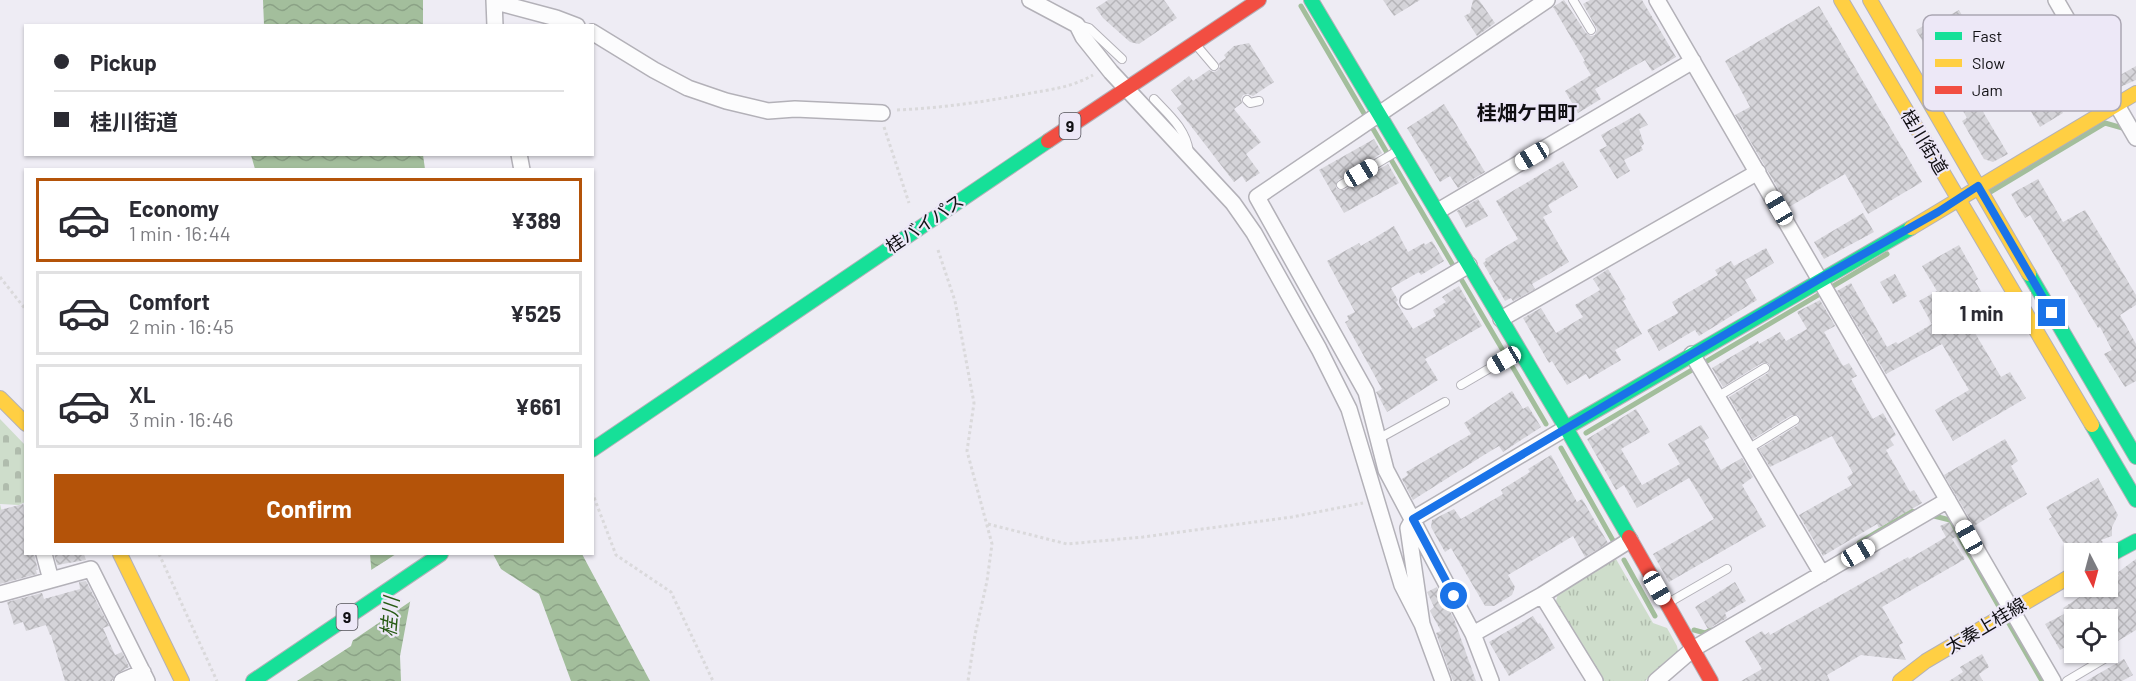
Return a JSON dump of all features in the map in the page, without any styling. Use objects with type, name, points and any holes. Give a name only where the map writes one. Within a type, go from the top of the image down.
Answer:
[{"type":"main road","name":"桂バイパス","points":[[594,449],[1259,0]]},
{"type":"main road","points":[[1311,0],[1438,211],[1460,270],[1502,319],[1511,356],[1566,428],[1711,681]]},
{"type":"main road","name":"桂川街道","points":[[1841,0],[2136,500]]},
{"type":"main road","name":"桂川街道","points":[[1870,0],[1923,91]]},
{"type":"main road","points":[[2121,102],[2136,93]]},
{"type":"main road","name":"桂川街道","points":[[1934,111],[2136,457]]},
{"type":"main road","points":[[1566,428],[1959,200],[1978,186],[2105,111]]},
{"type":"main road","points":[[0,398],[24,422]]},
{"type":"main road","points":[[2118,551],[2136,541]]},
{"type":"main road","points":[[120,555],[182,681]]},
{"type":"main road","name":"9","points":[[253,681],[440,555]]},
{"type":"main road","name":"太秦上桂線","points":[[1900,681],[1926,661],[2064,580]]},
{"type":"street","points":[[1030,0],[1077,25],[1083,37],[1126,88],[1238,210],[1254,233],[1298,310],[1348,409],[1402,585],[1422,624],[1443,681]]},
{"type":"street","points":[[1491,681],[1473,634],[1386,471],[1366,392],[1257,197],[1548,0]]},
{"type":"street","points":[[1657,0],[1821,278],[2010,610],[2053,681]]},
{"type":"street","points":[[2056,0],[2065,15]]},
{"type":"street","points":[[495,24],[495,1],[570,24]]},
{"type":"street","points":[[594,33],[688,88],[726,101],[768,111],[795,109],[882,113]]},
{"type":"street","points":[[1438,211],[1693,61]]},
{"type":"street","points":[[2121,111],[2136,138]]},
{"type":"street","points":[[1502,319],[1758,172]]},
{"type":"street","points":[[1408,301],[1460,270]]},
{"type":"street","points":[[1692,354],[1822,574]]},
{"type":"street","points":[[1422,624],[1408,528],[1413,519],[1566,428]]},
{"type":"street","points":[[1656,681],[1693,649],[1948,500]]},
{"type":"street","points":[[1473,634],[1542,595],[1630,540]]},
{"type":"street","points":[[44,555],[51,580]]},
{"type":"street","points":[[0,594],[91,569],[145,676],[123,681]]},
{"type":"street","points":[[1542,595],[1595,681]]},
{"type":"lane","points":[[1573,0],[1591,30]]},
{"type":"lane","points":[[1077,25],[1089,28],[1122,59]]},
{"type":"lane","points":[[1194,43],[1214,66]]},
{"type":"lane","points":[[1154,99],[1177,124],[1187,139],[1190,157]]},
{"type":"lane","points":[[1247,100],[1250,103],[1259,101]]},
{"type":"lane","points":[[1341,185],[1401,149]]},
{"type":"lane","points":[[1461,385],[1511,356]]},
{"type":"lane","points":[[1717,397],[1765,368]]},
{"type":"lane","points":[[1378,439],[1445,402]]},
{"type":"lane","points":[[1748,449],[1795,420]]},
{"type":"lane","points":[[1667,604],[1727,569]]},
{"type":"lane","points":[[2067,681],[2097,663]]},
{"type":"path","points":[[909,203],[881,118],[882,113],[889,110],[939,108],[984,102],[1072,86],[1099,71]]},
{"type":"path","points":[[938,250],[955,301],[974,403],[967,451],[992,544],[968,681]]},
{"type":"path","points":[[0,277],[24,307]]},
{"type":"path","points":[[594,497],[616,555],[670,592],[713,681]]},
{"type":"path","points":[[988,524],[1067,544],[1143,537],[1292,517],[1361,502],[1379,506]]},
{"type":"path","points":[[159,555],[218,681]]},
{"type":"green space","points":[[0,419],[24,444],[24,502],[19,505],[0,504]]},
{"type":"green space","points":[[1616,559],[1653,623],[1667,628],[1677,646],[1678,651],[1645,681],[1601,681],[1555,605],[1558,593]]},
{"type":"water","points":[[263,0],[423,0],[423,24],[264,24]]},
{"type":"water","points":[[251,156],[423,156],[425,168],[255,168]]},
{"type":"water","name":"桂川","points":[[370,555],[419,555],[400,656],[401,681],[297,681],[351,646],[372,578]]},
{"type":"water","points":[[494,555],[583,555],[650,681],[571,681],[539,594],[501,569]]},
{"type":"pier","points":[[394,555],[422,555],[414,599],[349,643],[369,578],[368,572]]},
{"type":"building","points":[[1108,0],[1164,0],[1177,18],[1139,44],[1130,42],[1103,18],[1096,8]]},
{"type":"building","points":[[1383,0],[1420,0],[1394,16]]},
{"type":"building","points":[[1473,0],[1479,0],[1495,23],[1477,36],[1464,16],[1470,13]]},
{"type":"building","points":[[1564,0],[1586,33],[1591,36],[1595,35],[1597,29],[1583,4],[1590,0],[1642,0],[1676,57],[1652,71],[1645,60],[1595,89],[1601,99],[1578,113],[1565,91],[1591,75],[1553,7]]},
{"type":"building","points":[[1819,6],[1922,182],[1868,214],[1845,174],[1789,207],[1735,115],[1750,107],[1725,61]]},
{"type":"building","points":[[1959,10],[1962,15],[1950,15]]},
{"type":"building","points":[[1923,26],[1923,42],[1916,30]]},
{"type":"building","points":[[1249,43],[1274,82],[1253,96],[1243,95],[1242,103],[1234,109],[1261,142],[1246,154],[1260,173],[1246,182],[1242,176],[1234,182],[1177,108],[1182,104],[1171,90],[1189,76],[1193,81],[1209,70],[1217,71],[1220,67],[1219,63],[1226,58],[1224,55],[1234,46]]},
{"type":"building","points":[[2136,66],[2136,80],[2121,87],[2121,75]]},
{"type":"building","points":[[1444,104],[1485,172],[1458,188],[1450,176],[1440,182],[1407,128]]},
{"type":"building","points":[[1963,111],[1983,111],[2008,154],[1993,162],[1984,159],[1962,121],[1967,118]]},
{"type":"building","points":[[2031,111],[2062,111],[2063,113],[2040,127]]},
{"type":"building","points":[[1640,113],[1648,125],[1639,129],[1644,144],[1641,146],[1643,150],[1624,160],[1630,171],[1617,179],[1599,150],[1607,146],[1601,135]]},
{"type":"building","points":[[1374,139],[1382,153],[1338,180],[1336,188],[1344,190],[1388,164],[1399,183],[1344,213],[1319,170]]},
{"type":"building","points":[[1563,161],[1578,187],[1548,205],[1552,212],[1543,217],[1569,262],[1532,284],[1535,289],[1513,301],[1511,298],[1505,301],[1483,263],[1485,259],[1518,239],[1496,201]]},
{"type":"building","points":[[2038,179],[2063,222],[2085,210],[2136,295],[2136,305],[2120,315],[2136,344],[2136,381],[2125,387],[2104,354],[2112,350],[2100,327],[2098,328],[2030,215],[2025,218],[2011,194]]},
{"type":"building","points":[[1478,199],[1488,216],[1466,228],[1457,211]]},
{"type":"building","points":[[1863,213],[1874,232],[1824,259],[1814,242]]},
{"type":"building","points":[[1394,226],[1408,252],[1432,241],[1444,261],[1421,275],[1419,272],[1391,288],[1398,300],[1396,302],[1413,329],[1436,316],[1433,310],[1446,302],[1442,297],[1459,286],[1482,326],[1425,359],[1438,380],[1387,412],[1376,392],[1382,389],[1345,322],[1349,320],[1347,316],[1355,312],[1327,261],[1359,243],[1361,246]]},
{"type":"building","points":[[1959,245],[1988,303],[1965,316],[2001,377],[2010,372],[2026,398],[1953,441],[1935,410],[1969,390],[1942,344],[1886,374],[1837,291],[1851,283],[1887,347],[1896,342],[1898,344],[1932,324],[1919,301],[1937,291],[1922,266]]},
{"type":"building","points":[[1766,248],[1774,263],[1745,280],[1757,300],[1699,336],[1695,330],[1659,351],[1647,330],[1678,313],[1672,302],[1718,275],[1715,270],[1731,261],[1734,266]]},
{"type":"building","points":[[1608,269],[1626,299],[1623,301],[1642,334],[1615,350],[1621,360],[1589,379],[1586,374],[1567,385],[1552,361],[1549,363],[1523,318],[1541,308],[1556,333],[1583,317],[1575,305],[1600,290],[1593,279]]},
{"type":"building","points":[[1895,274],[1907,296],[1893,304],[1880,282]]},
{"type":"building","points":[[1820,300],[1835,326],[1824,332],[1843,366],[1849,363],[1857,376],[1851,379],[1873,419],[1883,413],[1896,435],[1890,439],[1894,445],[1886,450],[1910,492],[1914,490],[1922,503],[1879,528],[1877,524],[1823,556],[1799,515],[1852,485],[1847,477],[1853,473],[1832,436],[1770,467],[1759,449],[1798,425],[1800,417],[1792,415],[1753,439],[1729,397],[1768,373],[1770,365],[1762,363],[1723,387],[1712,368],[1758,341],[1759,344],[1780,332],[1786,341],[1807,329],[1797,312]]},
{"type":"building","points":[[1512,391],[1523,409],[1528,406],[1541,427],[1503,452],[1499,446],[1413,500],[1402,479],[1408,475],[1406,472],[1471,434],[1464,423]]},
{"type":"building","points":[[1636,409],[1650,432],[1621,449],[1642,485],[1680,464],[1668,444],[1701,425],[1709,438],[1704,441],[1721,470],[1742,458],[1753,477],[1742,485],[1766,526],[1669,582],[1653,554],[1714,519],[1689,478],[1637,508],[1624,485],[1616,490],[1587,439]]},
{"type":"building","points":[[2005,439],[2018,461],[2011,466],[2027,494],[1974,526],[1944,475]]},
{"type":"building","points":[[1551,455],[1577,502],[1582,499],[1608,543],[1585,557],[1573,536],[1508,575],[1515,587],[1512,595],[1494,606],[1485,606],[1451,548],[1445,552],[1431,527],[1432,520],[1454,509],[1461,519],[1503,494],[1501,490],[1530,472],[1528,469]]},
{"type":"building","points":[[2098,478],[2118,515],[2112,527],[2112,536],[2101,540],[2103,542],[2101,543],[2064,543],[2049,519],[2052,517],[2046,507]]},
{"type":"building","points":[[23,504],[24,555],[34,555],[38,570],[36,570],[37,574],[0,584],[0,510]]},
{"type":"building","points":[[1949,522],[1957,536],[1952,539],[1965,559],[1882,607],[1903,643],[1899,645],[1906,660],[1861,655],[1827,675],[1830,681],[1741,681],[1762,669],[1745,641],[1762,631],[1765,635],[1769,632],[1770,635],[1908,557],[1909,559],[1946,537],[1940,526]]},
{"type":"building","points":[[54,555],[84,555],[86,560],[57,565]]},
{"type":"building","points":[[2136,559],[2136,630],[2118,641],[2118,609],[2063,608],[2080,597],[2118,597],[2118,572]]},
{"type":"building","points":[[86,581],[109,626],[103,628],[115,655],[122,652],[129,667],[115,675],[112,681],[65,681],[46,625],[26,631],[23,622],[14,625],[7,602],[42,593],[44,599],[80,589],[79,582]]},
{"type":"building","points":[[1735,582],[1746,601],[1725,613],[1727,618],[1708,629],[1695,607]]},
{"type":"building","points":[[1437,587],[1454,619],[1476,681],[1453,681],[1436,633],[1441,631],[1430,611],[1434,607],[1427,592]]},
{"type":"building","points":[[2064,614],[2064,648],[2060,650],[2045,624]]},
{"type":"building","points":[[1533,616],[1538,624],[1540,623],[1555,648],[1509,676],[1489,642]]},
{"type":"building","points":[[1982,654],[1989,667],[1979,674],[1983,681],[1949,681],[1963,672],[1960,667]]},
{"type":"building","points":[[2124,659],[2133,675],[2122,681],[2086,681],[2118,663]]},
{"type":"waterway","points":[[1301,6],[1546,424]]},
{"type":"waterway","points":[[1987,194],[2105,123],[2126,129]]},
{"type":"waterway","points":[[1586,433],[1887,254]]},
{"type":"waterway","points":[[1561,448],[1615,544]]},
{"type":"waterway","points":[[1859,543],[1912,511],[1918,513]]},
{"type":"waterway","points":[[1930,515],[1950,520],[2002,612]]},
{"type":"waterway","points":[[1624,560],[1655,616]]},
{"type":"waterway","points":[[2007,620],[2042,681]]},
{"type":"waterway","points":[[1694,630],[1705,633],[1711,630]]},
{"type":"traffic: fast","points":[[1311,0],[1629,537]]},
{"type":"traffic: fast","points":[[594,449],[1048,141]]},
{"type":"traffic: fast","points":[[1566,428],[1911,228]]},
{"type":"traffic: fast","points":[[2029,274],[2136,457]]},
{"type":"traffic: fast","points":[[2092,425],[2136,500]]},
{"type":"traffic: fast","points":[[2118,551],[2136,541]]},
{"type":"traffic: fast","points":[[253,681],[440,555]]},
{"type":"traffic: slow","points":[[1841,0],[2092,425]]},
{"type":"traffic: slow","points":[[1870,0],[1923,91]]},
{"type":"traffic: slow","points":[[2121,102],[2136,93]]},
{"type":"traffic: slow","points":[[1934,111],[2029,274]]},
{"type":"traffic: slow","points":[[1911,228],[2106,111]]},
{"type":"traffic: slow","points":[[0,398],[24,422]]},
{"type":"traffic: slow","points":[[120,555],[182,681]]},
{"type":"traffic: slow","points":[[1900,681],[1926,661],[2064,580]]},
{"type":"traffic: jam","points":[[1048,141],[1259,0]]},
{"type":"traffic: jam","points":[[1629,537],[1711,681]]},
{"type":"district","name":"桂畑ケ田町","points":[[1527,113]]},
{"type":"route","points":[[1454,596],[1413,519],[1821,278],[1959,200],[1978,186],[2052,313]]}]
